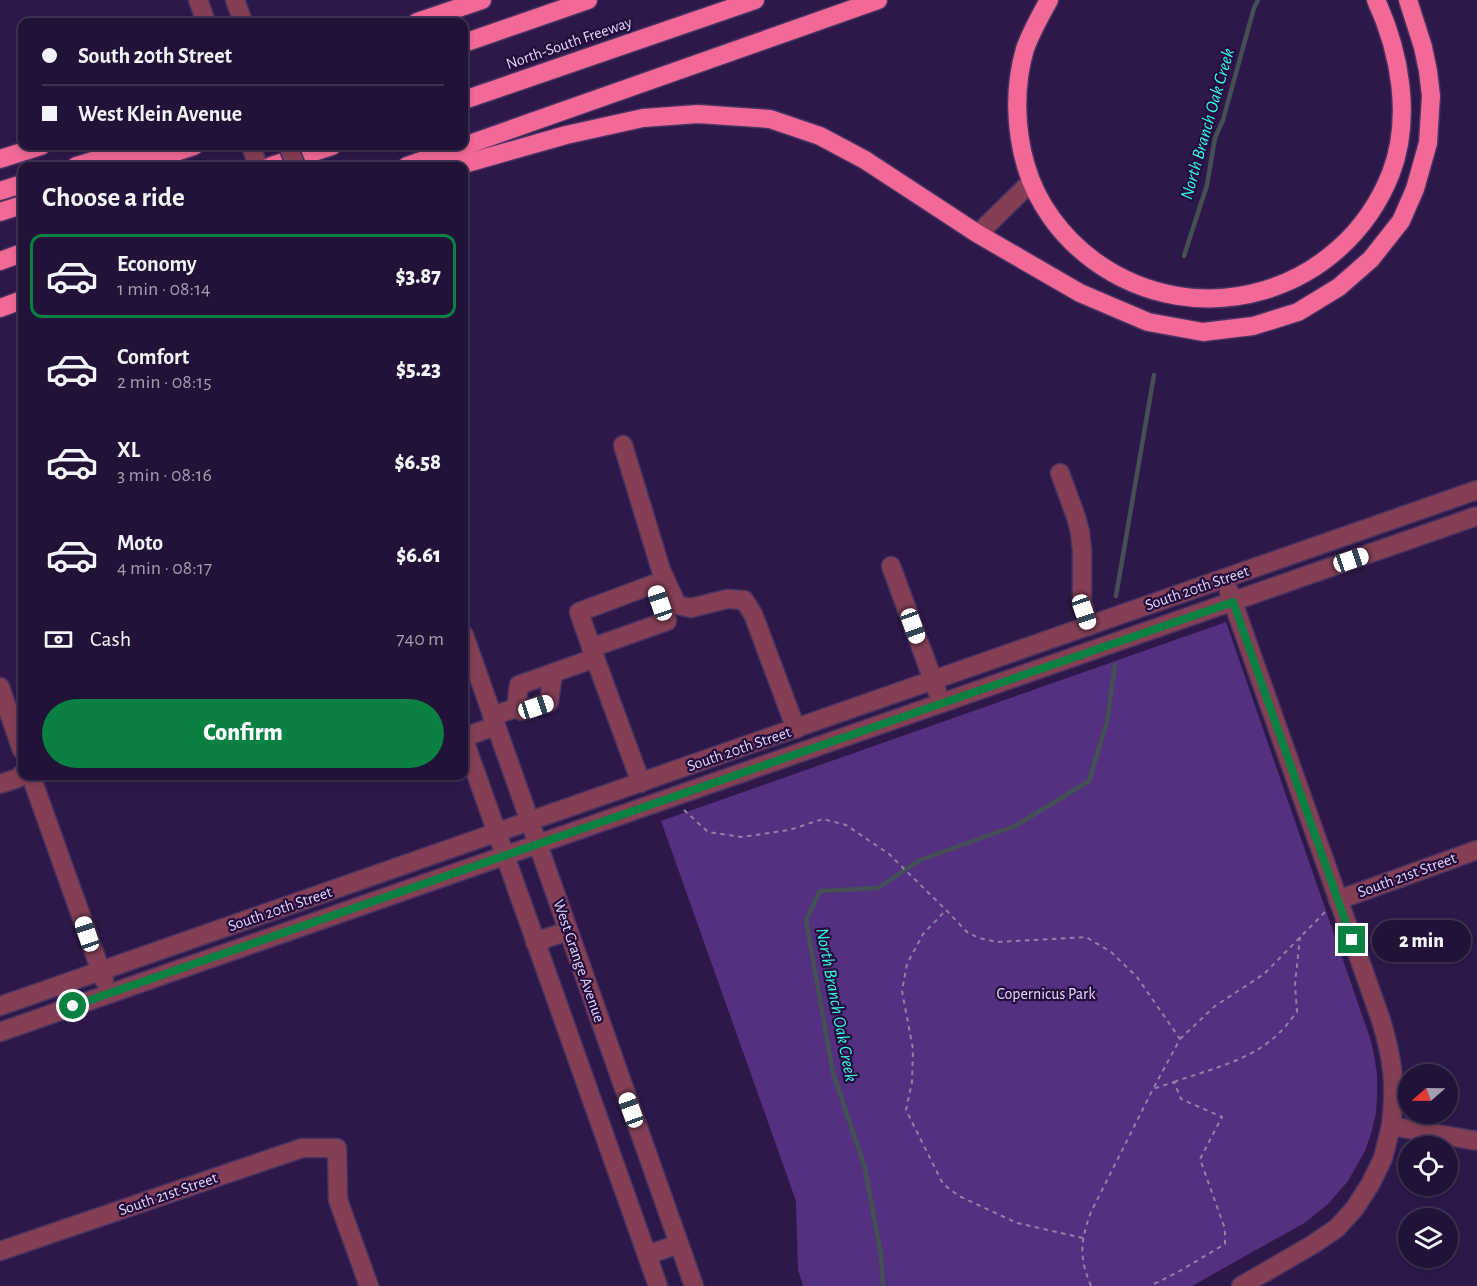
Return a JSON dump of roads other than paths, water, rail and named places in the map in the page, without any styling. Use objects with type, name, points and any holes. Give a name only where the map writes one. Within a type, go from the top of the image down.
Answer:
[{"type":"highway","points":[[429,18],[482,0]]},
{"type":"highway","points":[[468,41],[588,0]]},
{"type":"highway","name":"North-South Freeway","points":[[468,99],[755,0]]},
{"type":"highway","points":[[468,145],[878,0]]},
{"type":"highway","points":[[1049,0],[1036,22],[1025,50],[1017,103],[1018,128],[1023,154],[1031,182],[1043,205],[1069,240],[1087,256],[1118,277],[1176,297],[1218,299],[1262,292],[1307,272],[1327,259],[1347,241],[1365,220],[1379,197],[1391,171],[1402,114],[1400,82],[1394,51],[1383,14],[1376,0]]},
{"type":"highway","points":[[468,163],[566,135],[643,118],[698,114],[770,119],[820,136],[866,160],[978,234],[1080,293],[1148,322],[1203,332],[1253,326],[1298,312],[1339,287],[1371,259],[1401,221],[1415,189],[1428,143],[1431,96],[1424,46],[1408,0]]},
{"type":"highway","points":[[0,159],[28,150]]},
{"type":"highway","points":[[89,162],[128,150]]},
{"type":"highway","points":[[146,162],[182,150]]},
{"type":"highway","points":[[283,162],[320,150]]},
{"type":"highway","points":[[418,162],[452,150]]},
{"type":"highway","points":[[0,191],[18,185]]},
{"type":"highway","points":[[0,212],[18,206]]},
{"type":"highway","points":[[0,261],[18,254]]},
{"type":"highway","points":[[0,308],[18,301]]},
{"type":"street","points":[[198,0],[205,18]]},
{"type":"street","points":[[235,0],[242,18]]},
{"type":"street","points":[[978,234],[1031,182]]},
{"type":"street","points":[[623,445],[661,570],[677,604],[691,609],[727,599],[744,600],[753,614],[796,729]]},
{"type":"street","points":[[1060,473],[1080,532],[1082,600],[1089,626]]},
{"type":"street","name":"South 20th Street","points":[[0,1006],[796,729],[931,673],[1089,626],[1477,490]]},
{"type":"street","name":"South 20th Street","points":[[0,1032],[1477,516]]},
{"type":"street","points":[[891,566],[942,704]]},
{"type":"street","points":[[1224,578],[1381,1020],[1393,1071],[1394,1101],[1383,1158],[1355,1208],[1337,1227],[1312,1245],[1241,1286]]},
{"type":"street","points":[[516,708],[519,685],[553,673],[593,653],[667,621],[654,584],[579,612],[593,653],[646,781],[660,802]]},
{"type":"street","name":"West Grange Avenue","points":[[468,646],[694,1286]]},
{"type":"street","points":[[516,708],[522,711],[549,702],[553,673]]},
{"type":"street","points":[[0,687],[18,739]]},
{"type":"street","points":[[468,737],[516,708]]},
{"type":"street","name":"West Grange Avenue","points":[[468,751],[658,1286]]},
{"type":"street","points":[[0,784],[18,778]]},
{"type":"street","points":[[32,780],[109,994]]},
{"type":"street","name":"South 21st Street","points":[[1338,900],[1477,850]]},
{"type":"street","points":[[410,863],[418,886]]},
{"type":"street","points":[[535,942],[568,931]]},
{"type":"street","points":[[1391,1126],[1477,1141]]},
{"type":"street","name":"South 21st Street","points":[[0,1251],[302,1148],[337,1148],[338,1200],[369,1286]]},
{"type":"street","points":[[646,1254],[679,1244]]},
{"type":"waterway","name":"North Branch Oak Creek","points":[[1184,256],[1207,185],[1215,138],[1223,120],[1258,0]]},
{"type":"waterway","name":"North Branch Oak Creek","points":[[1116,596],[1154,375]]},
{"type":"waterway","name":"North Branch Oak Creek","points":[[883,1286],[881,1255],[865,1168],[833,1073],[806,920],[820,891],[878,888],[920,860],[1015,826],[1089,781],[1107,722],[1115,665]]},
{"type":"park label","name":"Copernicus Park","points":[[1046,994]]}]
